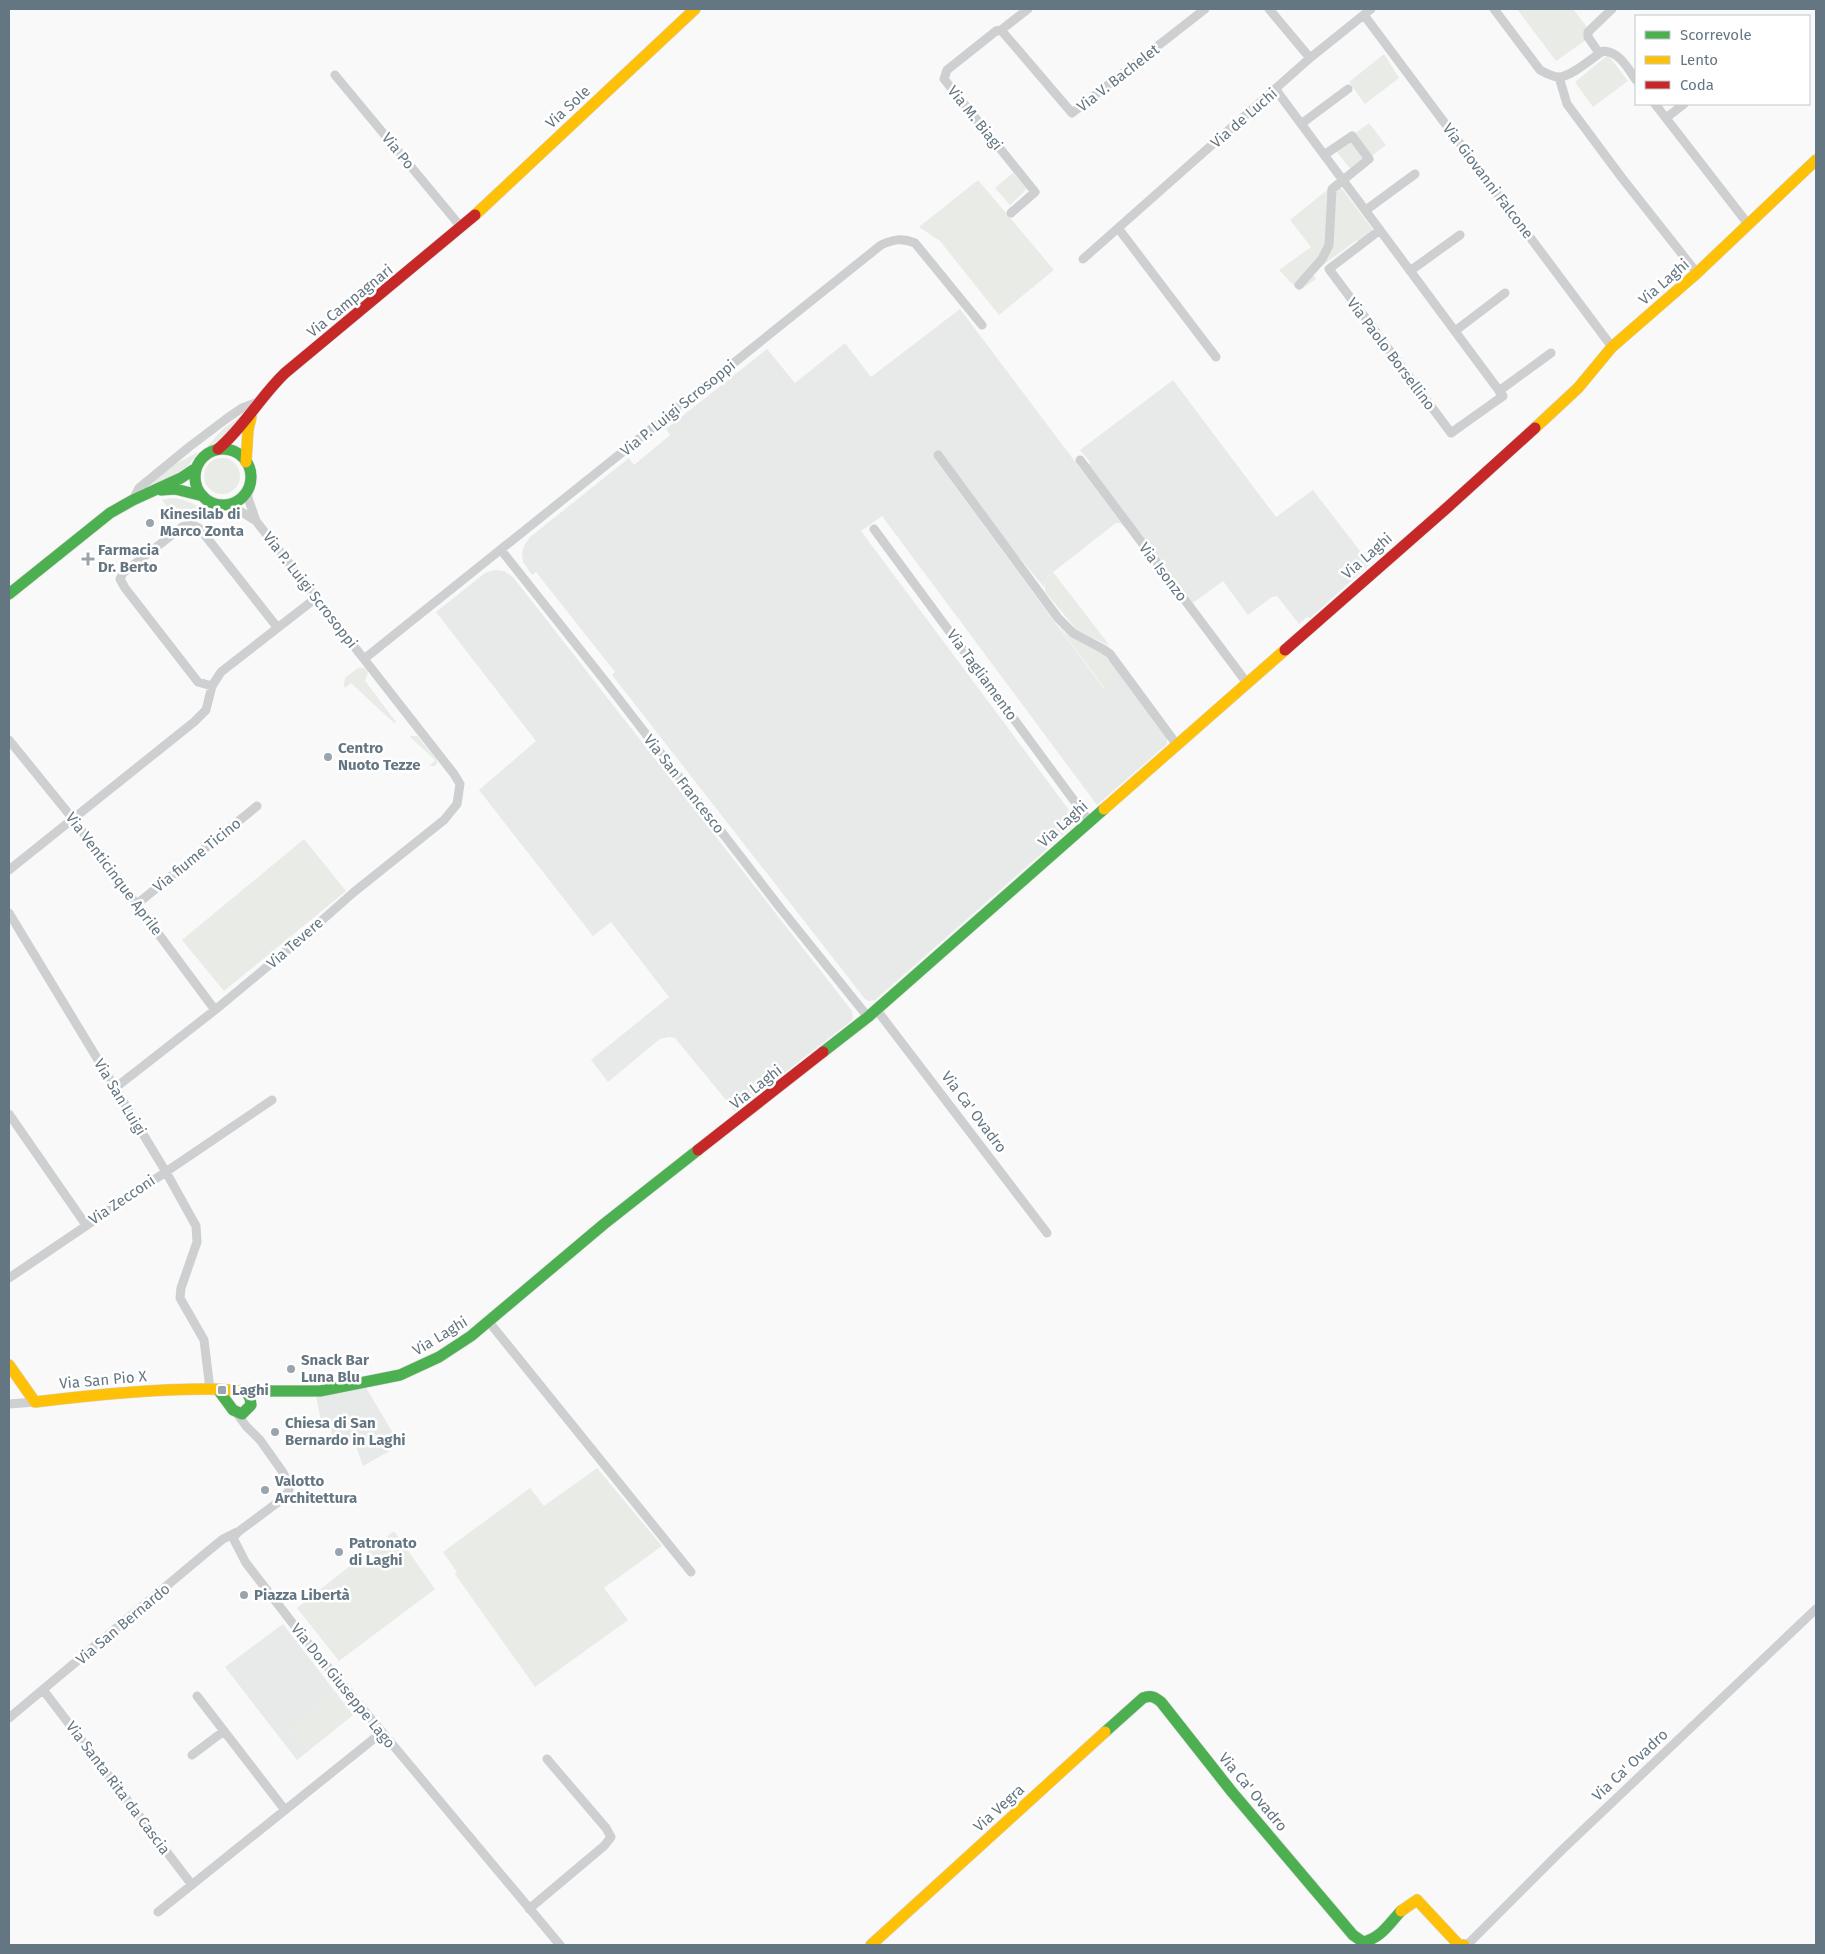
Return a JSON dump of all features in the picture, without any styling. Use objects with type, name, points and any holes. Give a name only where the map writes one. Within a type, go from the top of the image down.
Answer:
[{"type":"street","name":"Via Sole","points":[[460,227],[695,9]]},
{"type":"street","points":[[1001,30],[1028,9]]},
{"type":"street","name":"Via V. Bachelet","points":[[1001,30],[1072,113],[1206,9]]},
{"type":"street","points":[[1269,9],[1310,58]]},
{"type":"street","points":[[1494,9],[1540,70],[1549,75],[1567,76],[1603,51],[1614,53],[1635,79]]},
{"type":"street","points":[[1599,54],[1588,37],[1588,32],[1612,9]]},
{"type":"street","name":"Via de Luchi","points":[[1083,259],[1310,58],[1367,12]]},
{"type":"street","name":"Via Giovanni Falcone","points":[[1367,12],[1612,347]]},
{"type":"street","name":"Via M. Biagi","points":[[1001,30],[996,31],[947,70],[944,79],[1035,192],[1011,213]]},
{"type":"street","name":"Via Po","points":[[335,75],[460,227]]},
{"type":"street","points":[[1559,77],[1567,104],[1696,273]]},
{"type":"street","points":[[1301,124],[1348,89]]},
{"type":"street","points":[[1276,90],[1499,391]]},
{"type":"street","points":[[1656,105],[1748,224]]},
{"type":"street","points":[[1666,118],[1683,105]]},
{"type":"street","points":[[1299,285],[1322,259],[1329,245],[1332,189],[1369,159],[1352,136],[1324,155]]},
{"type":"street","name":"Via Laghi","points":[[241,1402],[261,1392],[313,1392],[400,1375],[439,1357],[489,1322],[604,1224],[872,1013],[1449,506],[1578,388],[1612,347],[1696,273],[1816,160]]},
{"type":"street","points":[[1366,210],[1415,174]]},
{"type":"street","name":"Via Campagnari","points":[[218,449],[233,437],[252,414],[272,384],[393,285],[460,227]]},
{"type":"street","points":[[1118,228],[1216,357]]},
{"type":"street","name":"Via Paolo Borsellino","points":[[1380,230],[1329,269],[1451,433],[1503,396],[1499,391],[1550,354]]},
{"type":"street","points":[[1410,271],[1460,235]]},
{"type":"street","name":"Via P. Luigi Scrosoppi","points":[[364,659],[881,245],[894,239],[904,239],[915,243],[982,324]]},
{"type":"street","points":[[1454,331],[1505,293]]},
{"type":"street","name":"Via Campagnari","points":[[133,500],[139,488],[189,447],[242,408],[260,401]]},
{"type":"street","name":"Via Campagnari","points":[[246,462],[248,430],[252,414]]},
{"type":"street","points":[[218,449],[234,451],[246,462],[250,479],[248,488],[237,501],[229,504],[210,502],[203,496],[195,483],[196,468],[204,456],[218,449]]},
{"type":"street","points":[[938,455],[1058,618],[1073,633],[1110,654],[1177,745]]},
{"type":"street","name":"Via Isonzo","points":[[1080,460],[1246,683]]},
{"type":"street","name":"Via Campagnari","points":[[9,594],[110,513],[181,478],[196,468]]},
{"type":"street","name":"Via P. Luigi Scrosoppi","points":[[248,488],[248,498],[256,521],[454,774],[460,784],[460,788]]},
{"type":"street","name":"Via Campagnari","points":[[154,491],[175,489],[203,496]]},
{"type":"street","name":"Via P. Luigi Scrosoppi","points":[[229,504],[256,521]]},
{"type":"street","points":[[212,686],[198,682],[125,588],[120,579],[123,573],[182,527],[188,525],[196,526],[277,627]]},
{"type":"street","name":"Via Tagliamento","points":[[874,529],[1089,821]]},
{"type":"street","name":"Via San Francesco","points":[[501,550],[872,1013]]},
{"type":"street","points":[[9,870],[194,722],[206,710],[212,686],[221,672],[316,598]]},
{"type":"street","name":"Via Venticinque Aprile","points":[[9,740],[138,904],[215,1010]]},
{"type":"street","name":"Via Tevere","points":[[115,1088],[215,1010],[354,892],[444,820],[457,804],[460,788]]},
{"type":"street","name":"Via fiume Ticino","points":[[138,904],[257,806]]},
{"type":"street","name":"Via San Luigi","points":[[9,913],[166,1172]]},
{"type":"street","name":"Via Ca' Ovadro","points":[[872,1013],[1048,1233]]},
{"type":"street","points":[[166,1172],[272,1100]]},
{"type":"street","points":[[9,1114],[86,1225]]},
{"type":"street","name":"Via Zecconi","points":[[9,1278],[166,1172],[196,1226],[197,1242],[180,1288],[180,1298],[204,1340],[214,1390]]},
{"type":"street","points":[[489,1322],[691,1572]]},
{"type":"street","points":[[9,1364],[35,1402],[9,1404]]},
{"type":"street","name":"Via San Pio X","points":[[35,1402],[122,1393],[214,1390],[241,1402]]},
{"type":"street","points":[[238,1532],[285,1497],[289,1490],[288,1482],[282,1471],[260,1440],[246,1426],[241,1402]]},
{"type":"street","name":"Via San Bernardo","points":[[9,1718],[44,1691],[223,1539],[238,1532]]},
{"type":"street","name":"Via Don Giuseppe Lago","points":[[238,1532],[233,1538],[246,1562],[311,1647],[560,1945]]},
{"type":"street","name":"Via Ca' Ovadro","points":[[1149,1695],[1161,1702],[1232,1792],[1353,1936],[1364,1942],[1375,1938],[1404,1908],[1417,1900],[1459,1945],[1465,1945],[1816,1608]]},
{"type":"street","name":"Via Santa Rita da Cascia","points":[[44,1691],[192,1885]]},
{"type":"street","name":"Via Vegra","points":[[871,1945],[1136,1703],[1149,1695]]},
{"type":"street","points":[[197,1696],[285,1810]]},
{"type":"street","points":[[192,1755],[224,1731]]},
{"type":"street","points":[[158,1912],[381,1733]]},
{"type":"street","points":[[529,1909],[604,1846],[611,1837],[606,1828],[547,1758]]},
{"type":"shaded area","points":[[1517,9],[1573,9],[1593,35],[1556,61]]},
{"type":"shaded area","points":[[1384,54],[1399,78],[1365,104],[1349,82]]},
{"type":"shaded area","points":[[1608,55],[1628,81],[1593,107],[1575,82]]},
{"type":"shaded area","points":[[1369,123],[1386,145],[1352,171],[1334,148]]},
{"type":"shaded area","points":[[1013,173],[1026,188],[1010,205],[995,188]]},
{"type":"shaded area","points":[[978,180],[1054,270],[999,315],[940,241],[919,227]]},
{"type":"shaded area","points":[[1337,182],[1376,234],[1360,244],[1357,240],[1312,273],[1316,279],[1299,291],[1279,270],[1311,247],[1290,220]]},
{"type":"shaded area","points":[[960,309],[1125,528],[1120,523],[1116,523],[1048,576],[1044,587],[1003,538],[941,453],[935,459],[1104,689],[1115,667],[1167,738],[1167,744],[1097,805],[882,516],[861,531],[1072,814],[1074,822],[1074,825],[875,1000],[869,1001],[865,999],[612,675],[615,672],[536,572],[532,575],[523,562],[522,553],[530,537],[629,458],[634,465],[670,435],[666,429],[767,349],[795,383],[845,343],[871,377]]},
{"type":"shaded area","points":[[1173,380],[1276,517],[1313,490],[1370,564],[1310,618],[1307,617],[1299,624],[1277,596],[1272,597],[1248,615],[1223,581],[1193,603],[1089,465],[1090,462],[1080,450]]},
{"type":"shaded area","points":[[245,413],[233,429],[207,447],[222,430]]},
{"type":"shaded area","points":[[198,452],[188,465],[177,474],[149,486],[147,484],[168,468]]},
{"type":"shaded area","points":[[222,458],[229,459],[235,463],[239,469],[239,483],[235,489],[229,493],[222,494],[215,493],[209,489],[205,483],[204,476],[205,469],[209,463],[215,459]]},
{"type":"shaded area","points":[[171,498],[189,502],[217,514],[211,519],[197,511],[188,510],[174,516],[162,500]]},
{"type":"shaded area","points":[[494,570],[504,571],[513,577],[852,1011],[853,1017],[851,1021],[735,1111],[675,1038],[660,1039],[608,1082],[591,1060],[669,997],[611,922],[593,936],[479,790],[536,741],[436,612],[485,573]]},
{"type":"shaded area","points":[[1053,572],[1110,646],[1077,630],[1046,593],[1046,581]]},
{"type":"shaded area","points":[[1059,627],[1069,636],[1103,654],[1115,667],[1105,689]]},
{"type":"shaded area","points":[[358,668],[364,668],[368,672],[365,681],[396,722],[394,723],[351,683],[345,688],[345,678]]},
{"type":"shaded area","points":[[411,736],[417,736],[436,759],[437,763],[435,766],[430,766],[435,760]]},
{"type":"shaded area","points":[[304,839],[346,891],[224,991],[182,940]]},
{"type":"shaded area","points":[[365,1386],[400,1445],[363,1466],[354,1441],[341,1444],[339,1437],[332,1439],[331,1427],[324,1421],[321,1421],[316,1396]]},
{"type":"shaded area","points":[[597,1468],[662,1546],[604,1588],[628,1620],[535,1687],[455,1574],[457,1572],[443,1552],[530,1488],[544,1506]]},
{"type":"shaded area","points":[[394,1531],[435,1589],[339,1661],[297,1608]]},
{"type":"shaded area","points":[[283,1624],[353,1715],[297,1760],[225,1667]]},
{"type":"shaded area","points":[[334,1691],[353,1715],[307,1751],[288,1728]]},
{"type":"traffic: fast","points":[[223,449],[234,451],[243,457],[249,466],[251,477],[249,488],[243,497],[234,503],[223,505],[212,503],[203,497],[197,488],[195,477],[197,466],[203,457],[212,451],[223,449]]},
{"type":"traffic: fast","points":[[9,594],[110,513],[181,478],[196,468]]},
{"type":"traffic: fast","points":[[161,490],[175,489],[203,496]]},
{"type":"traffic: fast","points":[[823,1052],[868,1017],[1104,809]]},
{"type":"traffic: fast","points":[[262,1391],[320,1391],[400,1375],[439,1357],[471,1336],[604,1224],[698,1150]]},
{"type":"traffic: fast","points":[[219,1391],[233,1410],[242,1414],[251,1405],[250,1398],[246,1392]]},
{"type":"traffic: fast","points":[[1105,1732],[1143,1698],[1151,1697],[1157,1699],[1232,1792],[1353,1935],[1363,1942],[1369,1940],[1384,1930],[1401,1911]]},
{"type":"traffic: slow","points":[[475,215],[695,9]]},
{"type":"traffic: slow","points":[[1535,428],[1578,388],[1612,347],[1697,273],[1816,160]]},
{"type":"traffic: slow","points":[[246,462],[248,430],[251,417]]},
{"type":"traffic: slow","points":[[1104,809],[1285,650]]},
{"type":"traffic: slow","points":[[9,1365],[35,1402],[165,1390],[262,1391]]},
{"type":"traffic: slow","points":[[871,1945],[1105,1732]]},
{"type":"traffic: slow","points":[[1401,1911],[1417,1900],[1459,1945],[1464,1945]]},
{"type":"traffic: jam","points":[[218,449],[236,431],[285,373],[475,215]]},
{"type":"traffic: jam","points":[[1285,650],[1535,428]]},
{"type":"traffic: jam","points":[[698,1150],[823,1052]]},
{"type":"place","name":"Kinesilab di Marco Zonta","points":[[150,523]]},
{"type":"place","name":"Farmacia Dr. Berto","points":[[88,559]]},
{"type":"place","name":"Centro Nuoto Tezze","points":[[328,757]]},
{"type":"place","name":"Snack Bar Luna Blu","points":[[291,1369]]},
{"type":"place","name":"Laghi","points":[[222,1390]]},
{"type":"place","name":"Chiesa di San Bernardo in Laghi","points":[[275,1432]]},
{"type":"place","name":"Valotto Architettura","points":[[265,1490]]},
{"type":"place","name":"Patronato di Laghi","points":[[339,1552]]},
{"type":"place","name":"Piazza Libertà","points":[[244,1595]]}]
